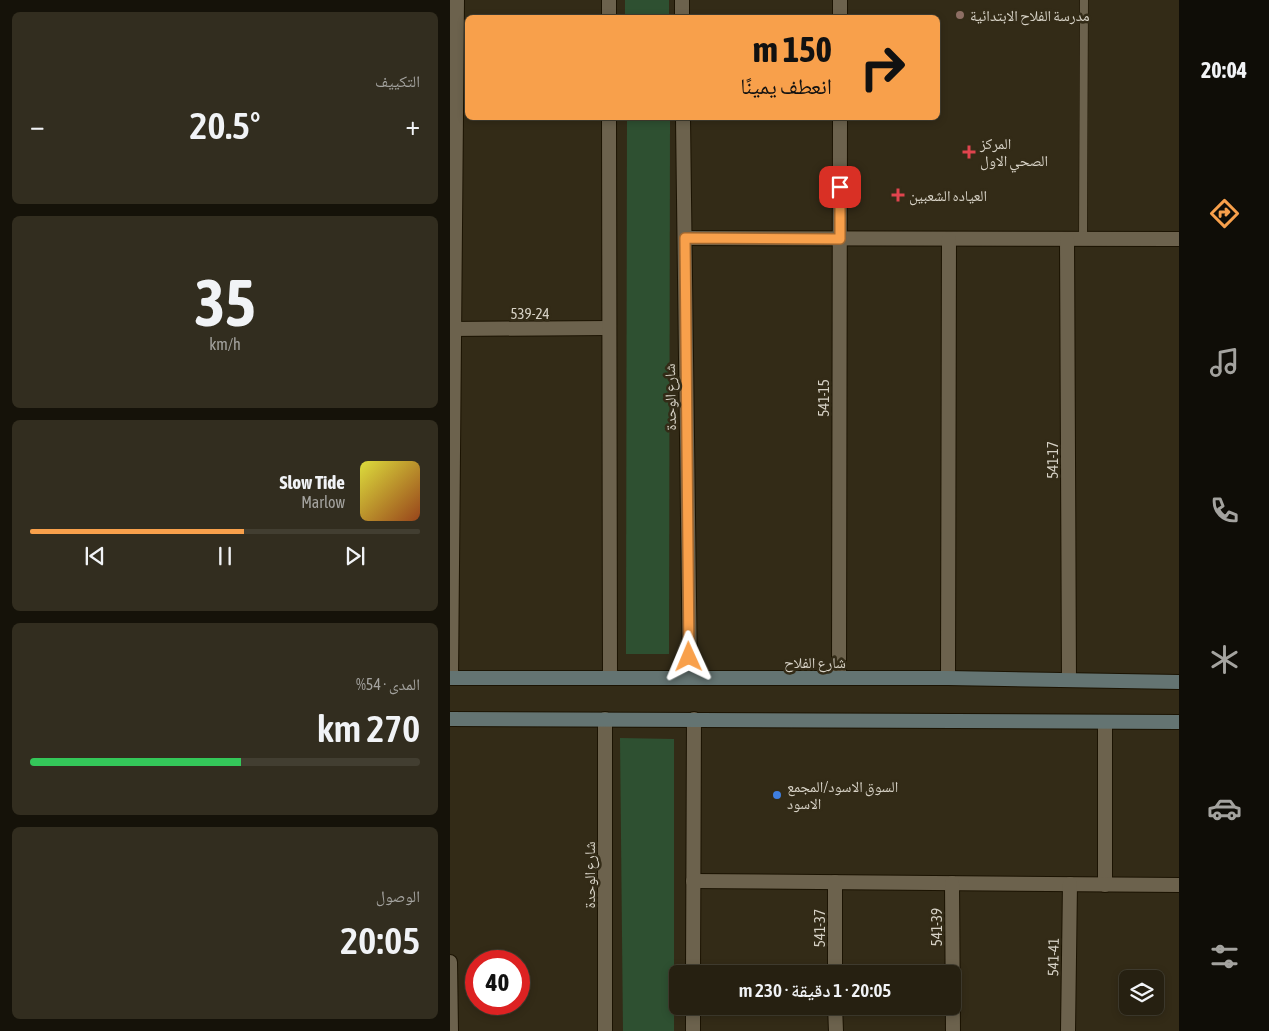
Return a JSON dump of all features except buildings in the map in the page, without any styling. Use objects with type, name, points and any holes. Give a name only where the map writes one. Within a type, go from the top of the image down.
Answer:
[{"type":"main road","name":"شارع الفلاح","points":[[450,678],[948,678],[1179,682]]},
{"type":"main road","points":[[450,719],[1179,722]]},
{"type":"street","points":[[450,678],[452,329],[457,0]]},
{"type":"street","points":[[609,0],[609,15]]},
{"type":"street","points":[[682,0],[682,15]]},
{"type":"street","points":[[840,0],[840,15]]},
{"type":"street","points":[[609,120],[610,677]]},
{"type":"street","name":"شارع الوحدة","points":[[683,120],[690,677]]},
{"type":"street","name":"541-15","points":[[839,678],[840,120]]},
{"type":"street","points":[[685,238],[1179,239]]},
{"type":"street","points":[[948,678],[949,239]]},
{"type":"street","name":"541-17","points":[[1067,239],[1069,680]]},
{"type":"street","name":"539-24","points":[[452,329],[610,328]]},
{"type":"street","name":"شارع الوحدة","points":[[605,719],[605,1031]]},
{"type":"street","points":[[693,965],[694,719]]},
{"type":"street","points":[[1105,722],[1105,885]]},
{"type":"street","points":[[693,881],[1179,885]]},
{"type":"street","name":"541-37","points":[[835,882],[835,965]]},
{"type":"street","name":"541-39","points":[[952,883],[953,1031]]},
{"type":"street","name":"541-41","points":[[1068,1031],[1070,884]]},
{"type":"street","points":[[450,962],[451,1031]]},
{"type":"street","points":[[693,1015],[693,1031]]},
{"type":"street","points":[[835,1015],[836,1031]]},
{"type":"lane","points":[[1084,0],[1084,239]]},
{"type":"green space","points":[[625,0],[669,0],[669,15],[625,15]]},
{"type":"green space","points":[[627,120],[670,120],[669,654],[626,654]]},
{"type":"green space","points":[[620,738],[674,739],[674,965],[669,965],[669,1015],[674,1015],[674,1031],[623,1031]]},
{"type":"place","name":"مدرسة الفلاح الابتدائية","points":[[960,15]]},
{"type":"place","name":"المركز الصحي الاول","points":[[969,152]]},
{"type":"place","name":"العياده الشعبين","points":[[898,195]]},
{"type":"place","name":"السوق الاسود/المجمع الاسود","points":[[777,795]]},
{"type":"route","points":[[689,657],[685,238],[840,239],[840,187]]}]
